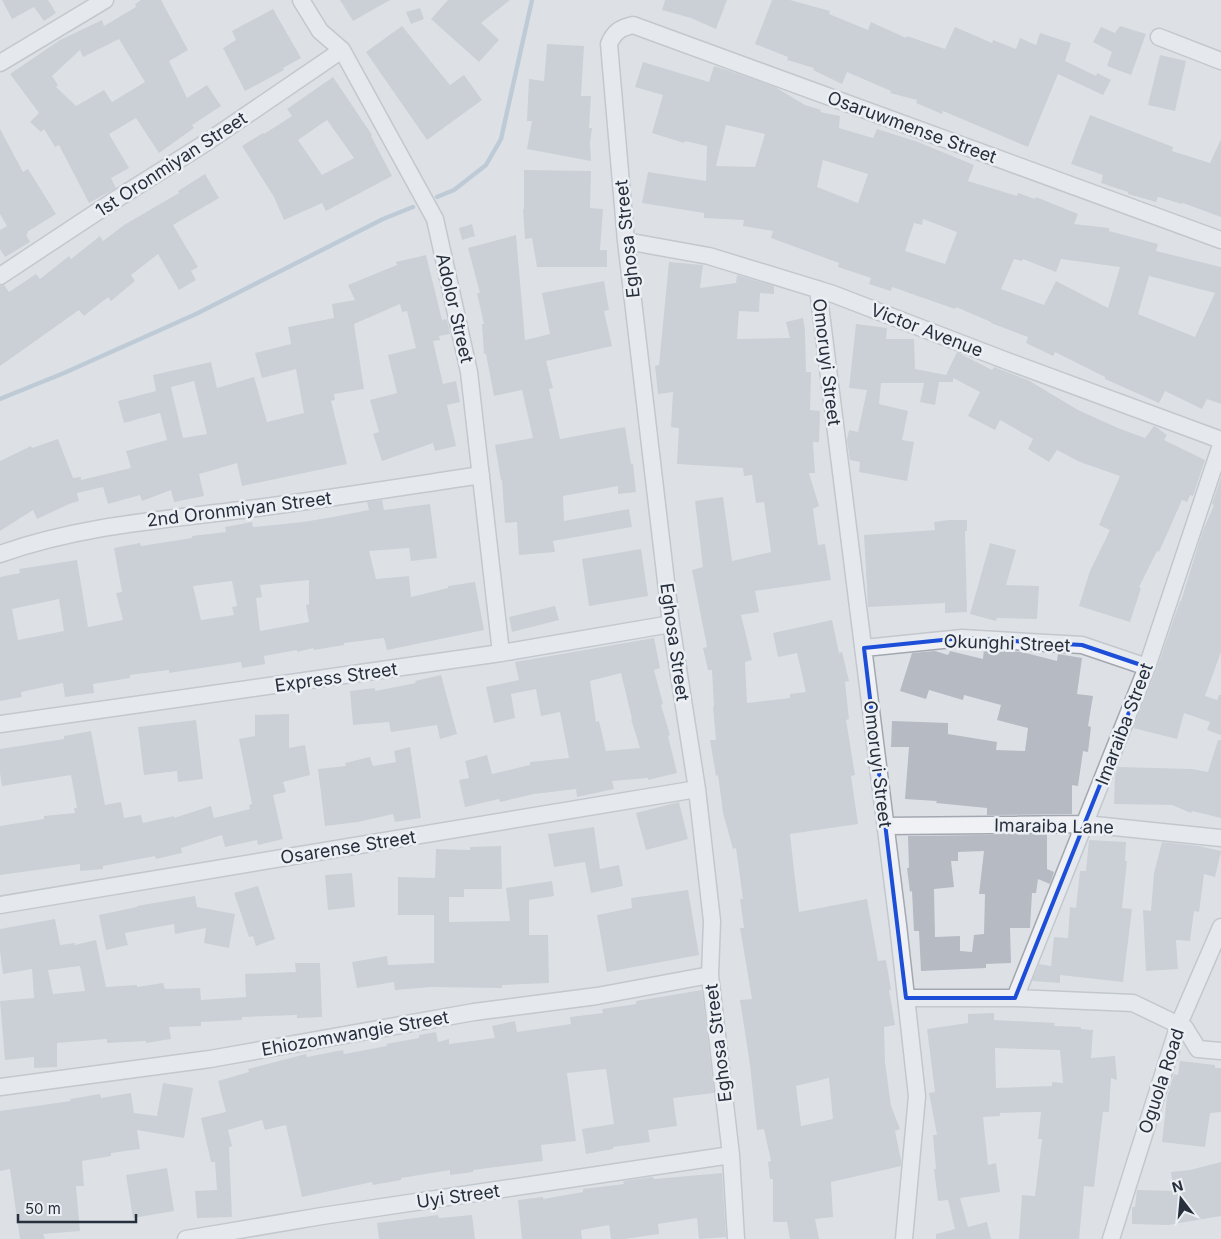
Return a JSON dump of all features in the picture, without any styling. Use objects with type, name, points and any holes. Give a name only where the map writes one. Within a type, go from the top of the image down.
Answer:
[{"type":"street","points":[[0,63],[105,0]]},
{"type":"street","name":"Adolor Street","points":[[301,0],[320,31],[342,50],[435,219],[469,372],[501,654]]},
{"type":"street","name":"Osaruwmense Street","points":[[609,44],[613,34],[622,28],[633,25],[1221,240]]},
{"type":"street","points":[[1159,37],[1221,61]]},
{"type":"street","name":"Eghosa Street","points":[[609,44],[626,241],[671,624],[697,790],[712,921],[710,975],[731,1156],[736,1239]]},
{"type":"street","name":"1st Oronmiyan Street","points":[[0,276],[207,142],[342,50]]},
{"type":"street","name":"Victor Avenue","points":[[626,241],[709,256],[818,289],[1221,440]]},
{"type":"street","name":"Omoruyi Street","points":[[818,289],[886,826],[917,1096],[904,1239]]},
{"type":"street","name":"Imaraiba Street","points":[[1015,998],[1147,666],[1221,445]]},
{"type":"street","name":"2nd Oronmiyan Street","points":[[0,554],[69,534],[118,524],[244,509],[481,475]]},
{"type":"street","name":"Express Street","points":[[0,724],[501,654],[671,624]]},
{"type":"street","name":"Okunghi Street","points":[[864,648],[962,638],[1082,645],[1147,666]]},
{"type":"street","name":"Osarense Street","points":[[0,905],[697,790]]},
{"type":"street","name":"Imaraiba Lane","points":[[886,826],[1085,824],[1221,838]]},
{"type":"street","name":"Oguola Road","points":[[1111,1239],[1179,1024],[1221,926]]},
{"type":"street","name":"Ehiozomwangie Street","points":[[0,1087],[210,1059],[474,1012],[597,996],[710,975]]},
{"type":"street","points":[[906,998],[1015,998],[1133,1003],[1185,1028],[1198,1049],[1221,1051]]},
{"type":"street","name":"Uyi Street","points":[[186,1239],[332,1215],[731,1156]]},
{"type":"highlighted area","points":[[962,638],[1082,645],[1147,667],[1015,998],[906,998],[864,648]]},
{"type":"building","points":[[2,0],[48,0],[56,13],[44,21],[34,7],[12,19]]},
{"type":"building","points":[[141,0],[161,0],[188,50],[169,61],[187,98],[207,85],[221,106],[192,125],[194,128],[159,153],[136,118],[109,134],[129,168],[111,178],[116,188],[89,203],[59,145],[55,147],[44,129],[41,132],[30,122],[39,113],[10,74],[60,40],[102,20],[104,26],[136,7],[135,4]],"holes":[[[119,39],[145,82],[112,102],[104,90],[76,106],[56,87],[58,85],[52,76],[80,50],[83,57]]]},
{"type":"building","points":[[340,0],[390,0],[353,21]]},
{"type":"building","points":[[448,0],[510,0],[481,23],[499,40],[479,62],[431,19]]},
{"type":"building","points":[[665,0],[727,0],[716,29],[691,18],[662,10]]},
{"type":"building","points":[[772,0],[790,0],[830,11],[829,14],[868,30],[871,22],[906,38],[907,36],[945,49],[955,27],[992,43],[993,40],[1016,49],[1020,38],[1036,45],[1040,33],[1071,43],[1065,61],[1096,76],[1097,73],[1111,80],[1103,95],[1058,74],[1028,147],[943,111],[942,114],[916,103],[917,100],[890,93],[891,91],[847,72],[842,84],[813,70],[814,68],[787,60],[788,57],[755,44]]},
{"type":"building","points":[[420,8],[424,19],[411,24],[406,12]]},
{"type":"building","points":[[273,9],[301,58],[283,68],[284,70],[245,91],[223,48],[236,40],[232,31]]},
{"type":"building","points":[[402,26],[450,85],[464,75],[482,100],[427,140],[366,52]]},
{"type":"building","points":[[1120,26],[1146,34],[1131,75],[1107,66],[1112,52],[1093,42],[1101,27],[1115,33]]},
{"type":"building","points":[[547,44],[584,46],[581,96],[591,96],[589,128],[592,128],[590,143],[591,161],[527,149],[532,121],[527,121],[529,79],[544,81]]},
{"type":"building","points":[[1160,55],[1186,61],[1175,111],[1148,105]]},
{"type":"building","points":[[643,62],[709,82],[714,66],[775,87],[805,105],[821,110],[820,112],[840,116],[839,128],[873,138],[877,129],[918,142],[974,165],[968,181],[1017,196],[1018,193],[1035,199],[1036,197],[1078,214],[1074,224],[1109,228],[1109,231],[1158,244],[1156,251],[1221,267],[1221,404],[1207,399],[1202,409],[1165,391],[1159,403],[1105,379],[1105,377],[1055,352],[1053,356],[1026,343],[1028,337],[956,307],[955,309],[892,287],[891,291],[869,284],[871,278],[838,267],[839,263],[771,238],[773,231],[743,226],[744,220],[704,218],[704,213],[642,203],[648,172],[706,181],[707,146],[685,141],[684,143],[652,133],[663,95],[635,87]],"holes":[[[726,125],[765,134],[755,167],[716,166]],[[823,160],[868,174],[858,203],[817,187]],[[923,219],[957,232],[945,264],[905,251],[914,223],[922,225]],[[1014,259],[1022,261],[1023,259],[1056,272],[1061,259],[1120,267],[1108,308],[1056,281],[1044,305],[1001,289]],[[1149,276],[1215,293],[1195,337],[1138,314]]]},
{"type":"building","points":[[333,77],[372,135],[392,176],[326,211],[322,203],[284,220],[274,197],[242,146],[292,116],[287,109]],"holes":[[[327,120],[354,158],[322,175],[298,140]]]},
{"type":"building","points":[[1090,115],[1173,147],[1172,151],[1210,163],[1221,139],[1221,217],[1183,203],[1158,197],[1156,202],[1128,194],[1128,192],[1101,183],[1103,175],[1071,164]]},
{"type":"building","points":[[0,129],[23,172],[28,169],[56,214],[27,232],[26,235],[30,242],[5,257],[0,249],[0,230],[7,226],[0,214]]},
{"type":"building","points":[[524,170],[591,171],[590,208],[603,209],[600,250],[607,250],[607,267],[537,267],[532,238],[525,239],[523,209]]},
{"type":"building","points":[[205,174],[219,198],[173,225],[198,267],[191,271],[196,280],[179,290],[158,254],[131,275],[135,281],[111,301],[108,297],[84,316],[79,310],[0,366],[0,286],[4,285],[9,292],[36,274],[40,279],[69,256],[71,259],[100,236],[103,241],[124,225],[179,193],[178,191]]},
{"type":"building","points":[[472,224],[475,236],[462,240],[459,228]]},
{"type":"building","points":[[516,235],[525,340],[550,334],[542,293],[604,281],[609,310],[604,311],[612,346],[546,361],[553,388],[549,389],[560,439],[625,427],[631,464],[633,464],[636,492],[618,494],[618,486],[563,496],[564,521],[629,509],[632,527],[553,541],[555,552],[519,555],[517,522],[505,523],[502,480],[495,445],[533,438],[522,390],[494,396],[486,354],[484,354],[482,324],[484,324],[477,293],[480,293],[468,248]]},
{"type":"building","points":[[426,255],[442,320],[447,319],[450,334],[439,336],[440,340],[433,341],[443,384],[456,381],[460,402],[447,405],[456,446],[435,451],[433,443],[382,461],[373,434],[379,432],[370,400],[397,393],[388,355],[416,348],[407,311],[402,312],[400,304],[354,324],[364,389],[334,394],[335,400],[331,401],[347,464],[242,486],[237,463],[199,474],[204,496],[174,502],[171,490],[142,501],[140,495],[108,504],[103,487],[77,493],[79,501],[37,519],[33,510],[0,531],[0,461],[31,446],[32,448],[58,439],[73,478],[81,477],[81,480],[131,468],[126,451],[167,440],[160,413],[124,423],[118,401],[156,391],[153,375],[211,362],[217,388],[254,377],[267,422],[304,413],[296,369],[262,378],[255,353],[291,344],[288,327],[334,318],[332,304],[355,300],[348,285],[397,265],[396,262]],"holes":[[[194,381],[207,434],[183,438],[171,387]]]},
{"type":"building","points":[[669,262],[703,265],[700,288],[736,283],[737,275],[774,286],[774,294],[760,293],[759,312],[739,311],[737,339],[790,338],[786,322],[803,318],[806,372],[811,372],[810,410],[820,411],[819,442],[813,442],[815,473],[809,473],[819,506],[813,509],[818,545],[825,544],[831,580],[755,591],[759,612],[741,615],[752,660],[745,662],[747,703],[790,698],[790,694],[806,692],[797,653],[778,657],[773,633],[832,620],[839,653],[842,652],[849,681],[845,682],[849,719],[846,720],[855,775],[851,776],[858,824],[790,834],[799,912],[867,899],[878,961],[886,960],[891,990],[889,990],[895,1025],[884,1027],[885,1062],[891,1106],[900,1129],[895,1131],[901,1160],[901,1166],[831,1182],[833,1217],[815,1219],[819,1239],[790,1239],[787,1222],[773,1222],[773,1179],[770,1179],[768,1162],[771,1161],[764,1129],[757,1130],[740,1000],[752,999],[740,928],[744,928],[740,899],[743,899],[736,848],[733,849],[723,813],[718,775],[716,776],[710,740],[716,740],[712,670],[708,670],[703,648],[707,647],[692,570],[703,567],[695,501],[723,497],[732,561],[771,552],[764,502],[756,503],[752,475],[744,476],[743,468],[677,464],[679,428],[671,427],[673,392],[658,394],[655,366],[659,365]],"holes":[[[829,1078],[833,1119],[801,1126],[796,1086]]]},
{"type":"building","points":[[856,324],[887,328],[886,339],[914,339],[915,369],[946,375],[957,352],[992,370],[994,367],[1028,380],[1078,410],[1118,428],[1145,438],[1154,426],[1167,435],[1164,440],[1205,460],[1193,496],[1190,495],[1187,502],[1182,500],[1159,552],[1157,551],[1139,587],[1141,588],[1130,622],[1079,606],[1090,571],[1110,530],[1099,525],[1120,476],[1080,462],[1057,450],[1049,462],[1028,449],[1033,439],[1000,420],[995,430],[968,416],[980,392],[953,378],[953,382],[939,382],[935,405],[920,402],[924,383],[881,383],[879,404],[908,411],[902,440],[914,442],[907,481],[859,472],[860,462],[850,460],[847,440],[849,430],[858,432],[867,390],[849,388]]},
{"type":"building","points":[[1221,477],[1221,652],[1205,696],[1217,700],[1219,695],[1221,695],[1221,735],[1207,730],[1210,722],[1184,713],[1177,739],[1133,728],[1181,601],[1202,533],[1214,505],[1212,504]]},
{"type":"building","points":[[382,500],[384,510],[430,504],[437,558],[411,561],[409,548],[369,551],[376,579],[409,576],[411,597],[448,588],[448,586],[475,582],[484,630],[387,650],[384,638],[264,656],[265,664],[242,668],[241,662],[169,673],[169,670],[130,675],[130,678],[93,684],[94,693],[65,697],[63,683],[21,692],[22,697],[0,701],[0,577],[20,573],[19,569],[77,560],[88,627],[123,620],[116,593],[122,592],[114,548],[140,543],[141,546],[192,538],[192,536],[226,532],[225,527],[252,522],[253,527],[333,517],[369,510],[367,502]],"holes":[[[309,580],[309,604],[306,605],[309,622],[260,631],[256,598],[262,597],[260,585]],[[232,581],[237,606],[232,607],[234,615],[201,620],[193,586]],[[59,599],[64,631],[18,640],[12,609]]]},
{"type":"building","points":[[967,520],[967,531],[965,531],[967,612],[945,613],[945,603],[868,607],[864,535],[935,530],[934,522]]},
{"type":"building","points":[[990,543],[1016,550],[1006,585],[1039,586],[1037,619],[997,618],[996,621],[970,614]]},
{"type":"building","points":[[641,549],[648,596],[589,606],[582,559]]},
{"type":"building","points":[[555,606],[559,620],[512,632],[509,617]]},
{"type":"building","points":[[654,638],[660,668],[654,670],[677,773],[648,780],[648,778],[612,781],[614,789],[577,797],[576,789],[534,794],[500,802],[499,799],[465,807],[459,780],[469,778],[465,761],[487,755],[492,774],[530,765],[530,762],[569,758],[560,712],[541,716],[536,689],[511,694],[515,718],[494,723],[486,687],[519,680],[515,662]],"holes":[[[621,673],[640,748],[606,751],[599,721],[596,722],[590,681]]]},
{"type":"building","points":[[984,649],[1022,652],[1057,661],[1058,654],[1082,658],[1077,694],[1093,696],[1088,726],[1091,727],[1088,752],[1083,751],[1078,786],[1072,785],[1072,814],[987,815],[987,808],[936,803],[937,801],[905,799],[909,747],[891,747],[892,721],[948,723],[948,734],[997,742],[996,750],[1025,751],[1028,728],[997,720],[1001,705],[964,695],[963,700],[929,690],[926,699],[900,691],[912,653],[935,651],[948,655],[950,651],[983,659]]},
{"type":"building","points":[[441,675],[457,734],[440,739],[437,725],[391,732],[389,722],[353,725],[350,691],[375,688],[375,691],[416,683],[415,681]]},
{"type":"building","points":[[289,714],[289,748],[305,745],[310,775],[283,782],[286,792],[273,795],[283,839],[258,845],[257,840],[225,847],[222,835],[181,848],[182,853],[156,859],[155,856],[103,866],[103,869],[80,871],[80,864],[0,875],[0,826],[44,819],[44,816],[75,813],[74,808],[77,808],[71,775],[2,786],[0,749],[64,739],[64,736],[91,731],[105,805],[121,802],[124,818],[141,815],[143,823],[174,816],[174,818],[211,806],[214,818],[250,809],[249,805],[252,804],[239,739],[255,736],[255,715]]},
{"type":"building","points":[[196,720],[203,779],[178,782],[177,771],[144,775],[138,727]]},
{"type":"building","points":[[1218,740],[1221,740],[1221,818],[1192,811],[1191,813],[1172,805],[1114,804],[1115,775],[1118,767],[1192,769],[1208,772]]},
{"type":"building","points":[[410,747],[421,818],[395,822],[393,814],[358,822],[325,826],[318,769],[346,766],[345,763],[370,757],[373,766],[396,762],[394,751]]},
{"type":"building","points":[[679,802],[688,839],[646,850],[636,813]]},
{"type":"building","points":[[594,827],[600,869],[619,865],[623,886],[591,893],[585,862],[554,867],[548,834]]},
{"type":"building","points":[[1047,834],[1047,869],[1054,872],[1050,884],[1038,879],[1036,893],[1032,893],[1030,928],[1010,928],[1011,963],[986,964],[986,968],[921,971],[919,931],[914,931],[912,891],[910,892],[907,868],[909,868],[908,836]],"holes":[[[984,851],[979,894],[985,894],[984,934],[974,935],[972,952],[960,951],[960,936],[935,937],[934,889],[954,887],[951,861],[958,861],[958,852]]]},
{"type":"building","points":[[1089,840],[1126,842],[1125,861],[1127,861],[1122,908],[1132,909],[1123,982],[1060,975],[1060,983],[1032,981],[1039,964],[1051,966],[1054,937],[1068,938],[1070,907],[1076,908],[1080,871],[1086,871]]},
{"type":"building","points":[[1162,842],[1199,846],[1221,852],[1215,877],[1204,874],[1199,912],[1194,911],[1190,941],[1176,940],[1178,969],[1146,971],[1143,910],[1151,911],[1154,873]]},
{"type":"building","points":[[501,846],[502,889],[464,889],[464,897],[449,897],[449,922],[510,921],[506,888],[552,881],[554,896],[529,900],[529,935],[548,935],[549,983],[502,985],[502,988],[431,987],[395,990],[394,982],[357,988],[352,962],[387,956],[388,965],[434,963],[434,915],[398,915],[398,877],[435,878],[436,849],[470,850],[470,847]]},
{"type":"building","points":[[352,873],[355,907],[328,910],[325,875]]},
{"type":"building","points":[[258,886],[275,939],[256,946],[253,936],[249,937],[234,893]]},
{"type":"building","points":[[688,890],[699,955],[607,972],[597,915],[632,908],[631,898]]},
{"type":"building","points":[[195,896],[197,907],[235,914],[229,948],[204,943],[206,928],[175,934],[174,924],[125,933],[128,945],[106,950],[99,915]]},
{"type":"building","points":[[55,919],[60,945],[75,943],[75,945],[96,940],[106,987],[137,985],[137,987],[163,983],[165,989],[200,988],[201,1000],[246,997],[245,974],[296,972],[295,963],[320,963],[322,1017],[297,1018],[297,1015],[242,1017],[242,1020],[201,1022],[201,1026],[169,1027],[171,1039],[146,1043],[146,1041],[107,1043],[107,1039],[57,1043],[57,1067],[34,1068],[34,1057],[5,1060],[0,1001],[34,998],[32,969],[3,974],[0,929]],"holes":[[[80,966],[85,991],[53,994],[48,970]]]},
{"type":"building","points":[[702,990],[714,1093],[673,1098],[677,1126],[648,1130],[650,1142],[613,1147],[613,1149],[586,1154],[582,1129],[614,1124],[606,1069],[567,1073],[576,1141],[541,1145],[543,1161],[473,1170],[473,1172],[450,1175],[450,1170],[401,1178],[401,1180],[373,1185],[372,1182],[302,1197],[286,1125],[265,1130],[262,1120],[228,1130],[232,1146],[229,1147],[232,1217],[197,1218],[195,1191],[217,1190],[215,1162],[211,1162],[201,1118],[226,1112],[218,1081],[249,1072],[248,1069],[306,1054],[307,1057],[343,1050],[344,1054],[387,1046],[386,1044],[419,1038],[419,1035],[436,1032],[438,1042],[449,1039],[449,1044],[495,1038],[492,1026],[515,1021],[517,1032],[571,1024],[570,1017],[603,1013],[602,1009],[636,1004],[636,1001]]},
{"type":"building","points":[[994,1013],[994,1020],[1055,1023],[1054,1026],[1081,1027],[1081,1029],[1093,1030],[1091,1058],[1115,1056],[1117,1080],[1111,1078],[1109,1112],[1103,1112],[1094,1187],[1084,1186],[1079,1239],[1019,1239],[1022,1195],[1035,1196],[1042,1139],[1038,1139],[1041,1112],[1000,1113],[1000,1116],[983,1117],[988,1165],[996,1163],[1000,1192],[960,1198],[968,1227],[987,1222],[991,1239],[936,1239],[936,1234],[955,1229],[948,1200],[938,1201],[934,1169],[936,1169],[933,1135],[937,1135],[929,1093],[935,1092],[927,1029],[968,1023],[968,1014]],"holes":[[[995,1048],[1060,1050],[1063,1083],[1052,1082],[1052,1086],[996,1088]]]},
{"type":"building","points":[[1180,1061],[1215,1065],[1215,1068],[1221,1068],[1221,1112],[1210,1113],[1205,1147],[1162,1142],[1167,1097],[1174,1074],[1178,1075]]},
{"type":"building","points":[[163,1083],[193,1088],[184,1138],[137,1130],[140,1149],[111,1153],[111,1156],[82,1161],[84,1186],[76,1186],[80,1231],[43,1234],[45,1239],[20,1239],[10,1169],[0,1171],[0,1111],[71,1101],[70,1099],[100,1094],[101,1098],[131,1093],[134,1113],[157,1116]]},
{"type":"building","points":[[1221,1162],[1221,1216],[1168,1225],[1132,1224],[1132,1207],[1135,1207],[1137,1190],[1174,1191],[1171,1172],[1190,1170]]},
{"type":"building","points":[[167,1168],[174,1211],[133,1218],[126,1175]]},
{"type":"building","points":[[722,1173],[726,1237],[699,1239],[697,1218],[658,1224],[659,1234],[625,1239],[611,1239],[609,1225],[581,1230],[582,1239],[522,1239],[518,1200],[543,1197],[543,1199],[583,1192],[583,1189],[624,1184],[623,1181],[653,1177],[654,1179]]},
{"type":"building","points":[[438,1215],[439,1218],[472,1215],[475,1239],[379,1239],[377,1223]]},
{"type":"waterway","points":[[437,197],[454,190],[486,165],[501,139],[532,0]]},
{"type":"waterway","points":[[0,399],[64,373],[196,314],[383,219],[413,207]]}]
